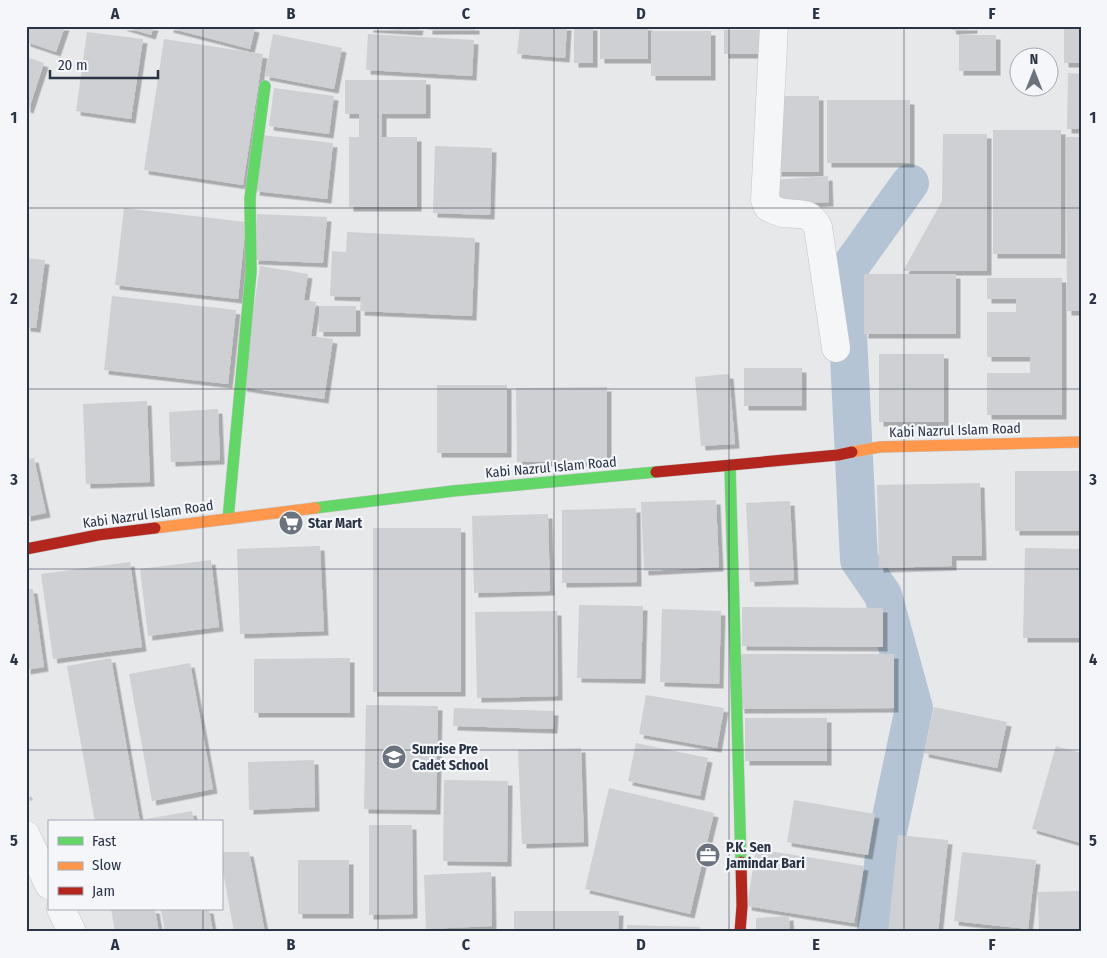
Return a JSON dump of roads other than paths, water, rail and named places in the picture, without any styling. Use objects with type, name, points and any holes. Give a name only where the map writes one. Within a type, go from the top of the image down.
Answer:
[{"type":"main road","points":[[228,519],[251,272],[250,198],[265,86]]},
{"type":"main road","name":"Kabi Nazrul Islam Road","points":[[26,549],[98,535],[453,491],[838,455],[880,448],[1081,442]]},
{"type":"main road","points":[[730,465],[742,906],[740,932]]},
{"type":"street","points":[[774,26],[765,200],[768,207],[781,212],[808,215],[814,219],[818,227],[836,348]]},
{"type":"street","points":[[26,835],[48,883]]},
{"type":"street","points":[[61,910],[72,932]]},
{"type":"waterway","points":[[876,932],[885,846],[914,708],[883,595],[859,560],[845,274],[910,183]]},
{"type":"place","name":"Star Mart","points":[[291,523]]},
{"type":"place","name":"Sunrise Pre Cadet School","points":[[394,757]]},
{"type":"place","name":"P.K. Sen Jamindar Bari","points":[[708,855]]}]
